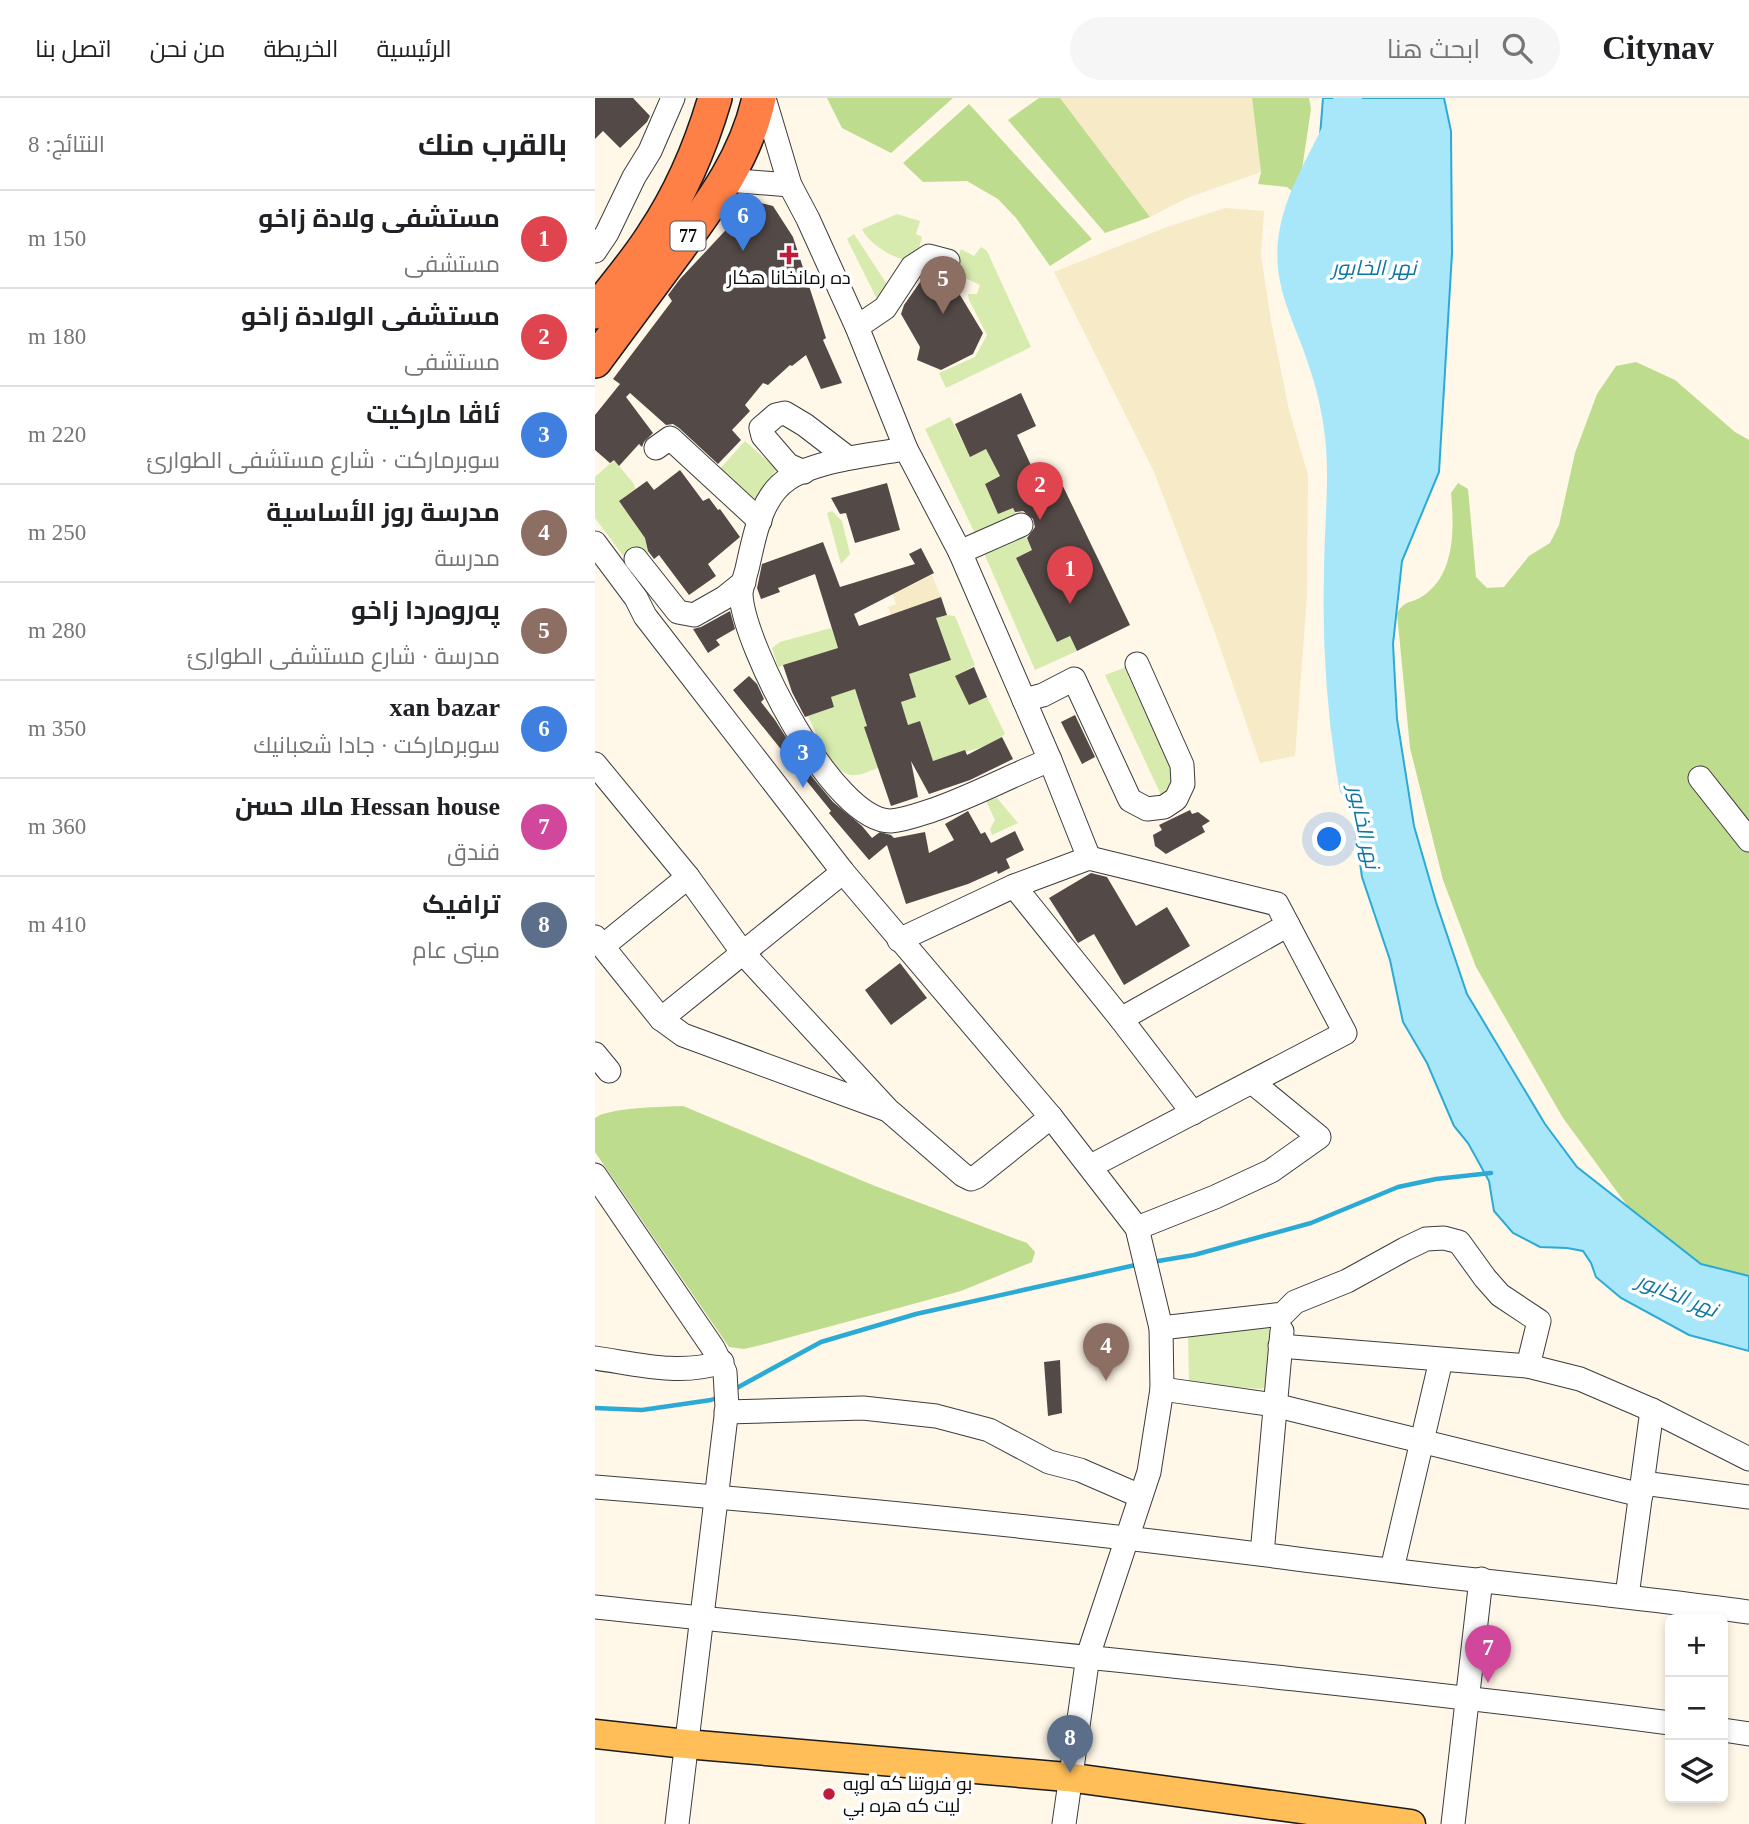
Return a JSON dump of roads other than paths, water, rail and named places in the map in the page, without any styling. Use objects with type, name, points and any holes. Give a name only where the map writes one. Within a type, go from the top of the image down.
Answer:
[{"type":"highway","name":"77","points":[[595,312],[653,236],[674,200],[691,166],[715,98]]},
{"type":"highway","name":"77","points":[[595,361],[727,180],[743,151],[761,98]]},
{"type":"main road","points":[[595,1734],[1069,1778],[1411,1824]]},
{"type":"street","points":[[595,251],[650,151],[673,98]]},
{"type":"street","points":[[761,98],[790,185],[857,327],[906,449],[960,552],[1050,760],[1089,858]]},
{"type":"street","points":[[727,180],[790,185]]},
{"type":"street","points":[[857,327],[885,308],[912,267],[929,256],[948,261]]},
{"type":"street","points":[[804,472],[788,466],[763,436],[761,428],[776,415],[785,413],[848,458]]},
{"type":"street","points":[[656,448],[670,438],[760,521]]},
{"type":"street","points":[[906,449],[848,458],[788,478],[771,495],[760,521],[741,593],[753,639],[792,724],[842,791],[871,815],[890,821],[968,798],[1050,760]]},
{"type":"street","points":[[960,552],[1021,525]]},
{"type":"street","points":[[595,543],[636,598],[645,616],[843,872],[1051,1116],[1137,1228],[1159,1321],[1162,1390],[1149,1472],[1088,1656],[1064,1824]]},
{"type":"street","points":[[636,559],[678,612],[694,615],[724,598],[744,582]]},
{"type":"street","points":[[595,566],[631,609],[645,616]]},
{"type":"street","points":[[1024,700],[1043,695],[1074,679],[1130,800],[1147,808],[1164,807],[1176,799],[1183,784],[1182,765],[1137,664]]},
{"type":"street","points":[[595,764],[688,877],[743,953],[888,1110],[963,1175],[971,1179],[1051,1116]]},
{"type":"street","points":[[1700,778],[1749,840]]},
{"type":"street","points":[[899,940],[1014,886],[1089,858],[1277,904],[1346,1033],[1091,1167]]},
{"type":"street","points":[[661,1019],[843,872]]},
{"type":"street","points":[[688,877],[599,942],[661,1019],[683,1035],[888,1110]]},
{"type":"street","points":[[1014,886],[1193,1113]]},
{"type":"street","points":[[1121,1019],[1288,925]]},
{"type":"street","points":[[1137,1228],[1271,1171],[1319,1137],[1252,1082]]},
{"type":"street","points":[[595,1175],[724,1367],[726,1410],[677,1824]]},
{"type":"street","points":[[1262,1555],[1283,1314],[1295,1302],[1347,1281],[1426,1239],[1444,1238],[1459,1242],[1500,1295],[1539,1321],[1528,1366]]},
{"type":"street","points":[[1159,1321],[1283,1314]]},
{"type":"street","points":[[1280,1346],[1528,1366],[1580,1379],[1652,1410],[1749,1459]]},
{"type":"street","points":[[595,1358],[677,1370],[724,1367]]},
{"type":"street","points":[[1392,1569],[1441,1360]]},
{"type":"street","points":[[1162,1390],[1274,1405],[1642,1489],[1749,1497]]},
{"type":"street","points":[[726,1410],[863,1408],[936,1416],[989,1430],[1049,1462],[1080,1471],[1140,1496]]},
{"type":"street","points":[[1627,1596],[1652,1410]]},
{"type":"street","points":[[595,1488],[716,1497],[1126,1537],[1749,1612]]},
{"type":"street","points":[[1453,1824],[1481,1579]]},
{"type":"street","points":[[595,1607],[1088,1656],[1468,1697],[1665,1722]]},
{"type":"street","points":[[1728,1731],[1749,1734]]},
{"type":"water","name":"نهر الخابور","points":[[1323,98],[1444,98],[1451,131],[1452,253],[1439,472],[1402,561],[1393,644],[1397,719],[1414,826],[1467,994],[1545,1124],[1577,1167],[1701,1264],[1749,1276],[1749,1351],[1689,1335],[1621,1298],[1596,1277],[1583,1251],[1540,1247],[1513,1233],[1494,1211],[1489,1181],[1468,1143],[1454,1126],[1427,1063],[1403,1022],[1390,960],[1362,877],[1353,814],[1344,703],[1347,607],[1344,490],[1334,402],[1295,274],[1304,226],[1316,187]]},
{"type":"waterway","name":"نهر الخابور","points":[[1348,98],[1335,134],[1301,203],[1291,257],[1300,301],[1330,387],[1339,436],[1339,654],[1342,707],[1353,786]]},
{"type":"waterway","points":[[1152,1262],[1194,1255],[1311,1223],[1398,1187],[1436,1179],[1491,1173]]},
{"type":"waterway","points":[[733,1390],[821,1342],[916,1314],[1140,1264]]},
{"type":"waterway","points":[[595,1408],[642,1410],[719,1397]]},
{"type":"place","name":"xan bazar","points":[[743,251]]},
{"type":"place","name":"ده رمانخانا هكار","points":[[789,255]]},
{"type":"place","name":"په‌روه‌ردا زاخو","points":[[943,314]]},
{"type":"place","name":"مستشفى الولادة زاخو","points":[[1040,520]]},
{"type":"place","name":"مستشفى ولادة زاخو","points":[[1070,604]]},
{"type":"place","name":"ئاڤا ماركيت","points":[[803,788]]},
{"type":"place","name":"مدرسة روز الأساسية","points":[[1106,1381]]},
{"type":"place","name":"Hessan house مالا حسن","points":[[1488,1683]]},
{"type":"place","name":"ترافیک","points":[[1070,1773]]},
{"type":"place","name":"بو فروتنا كه لوپه ليت كه هره بي","points":[[829,1794]]}]
